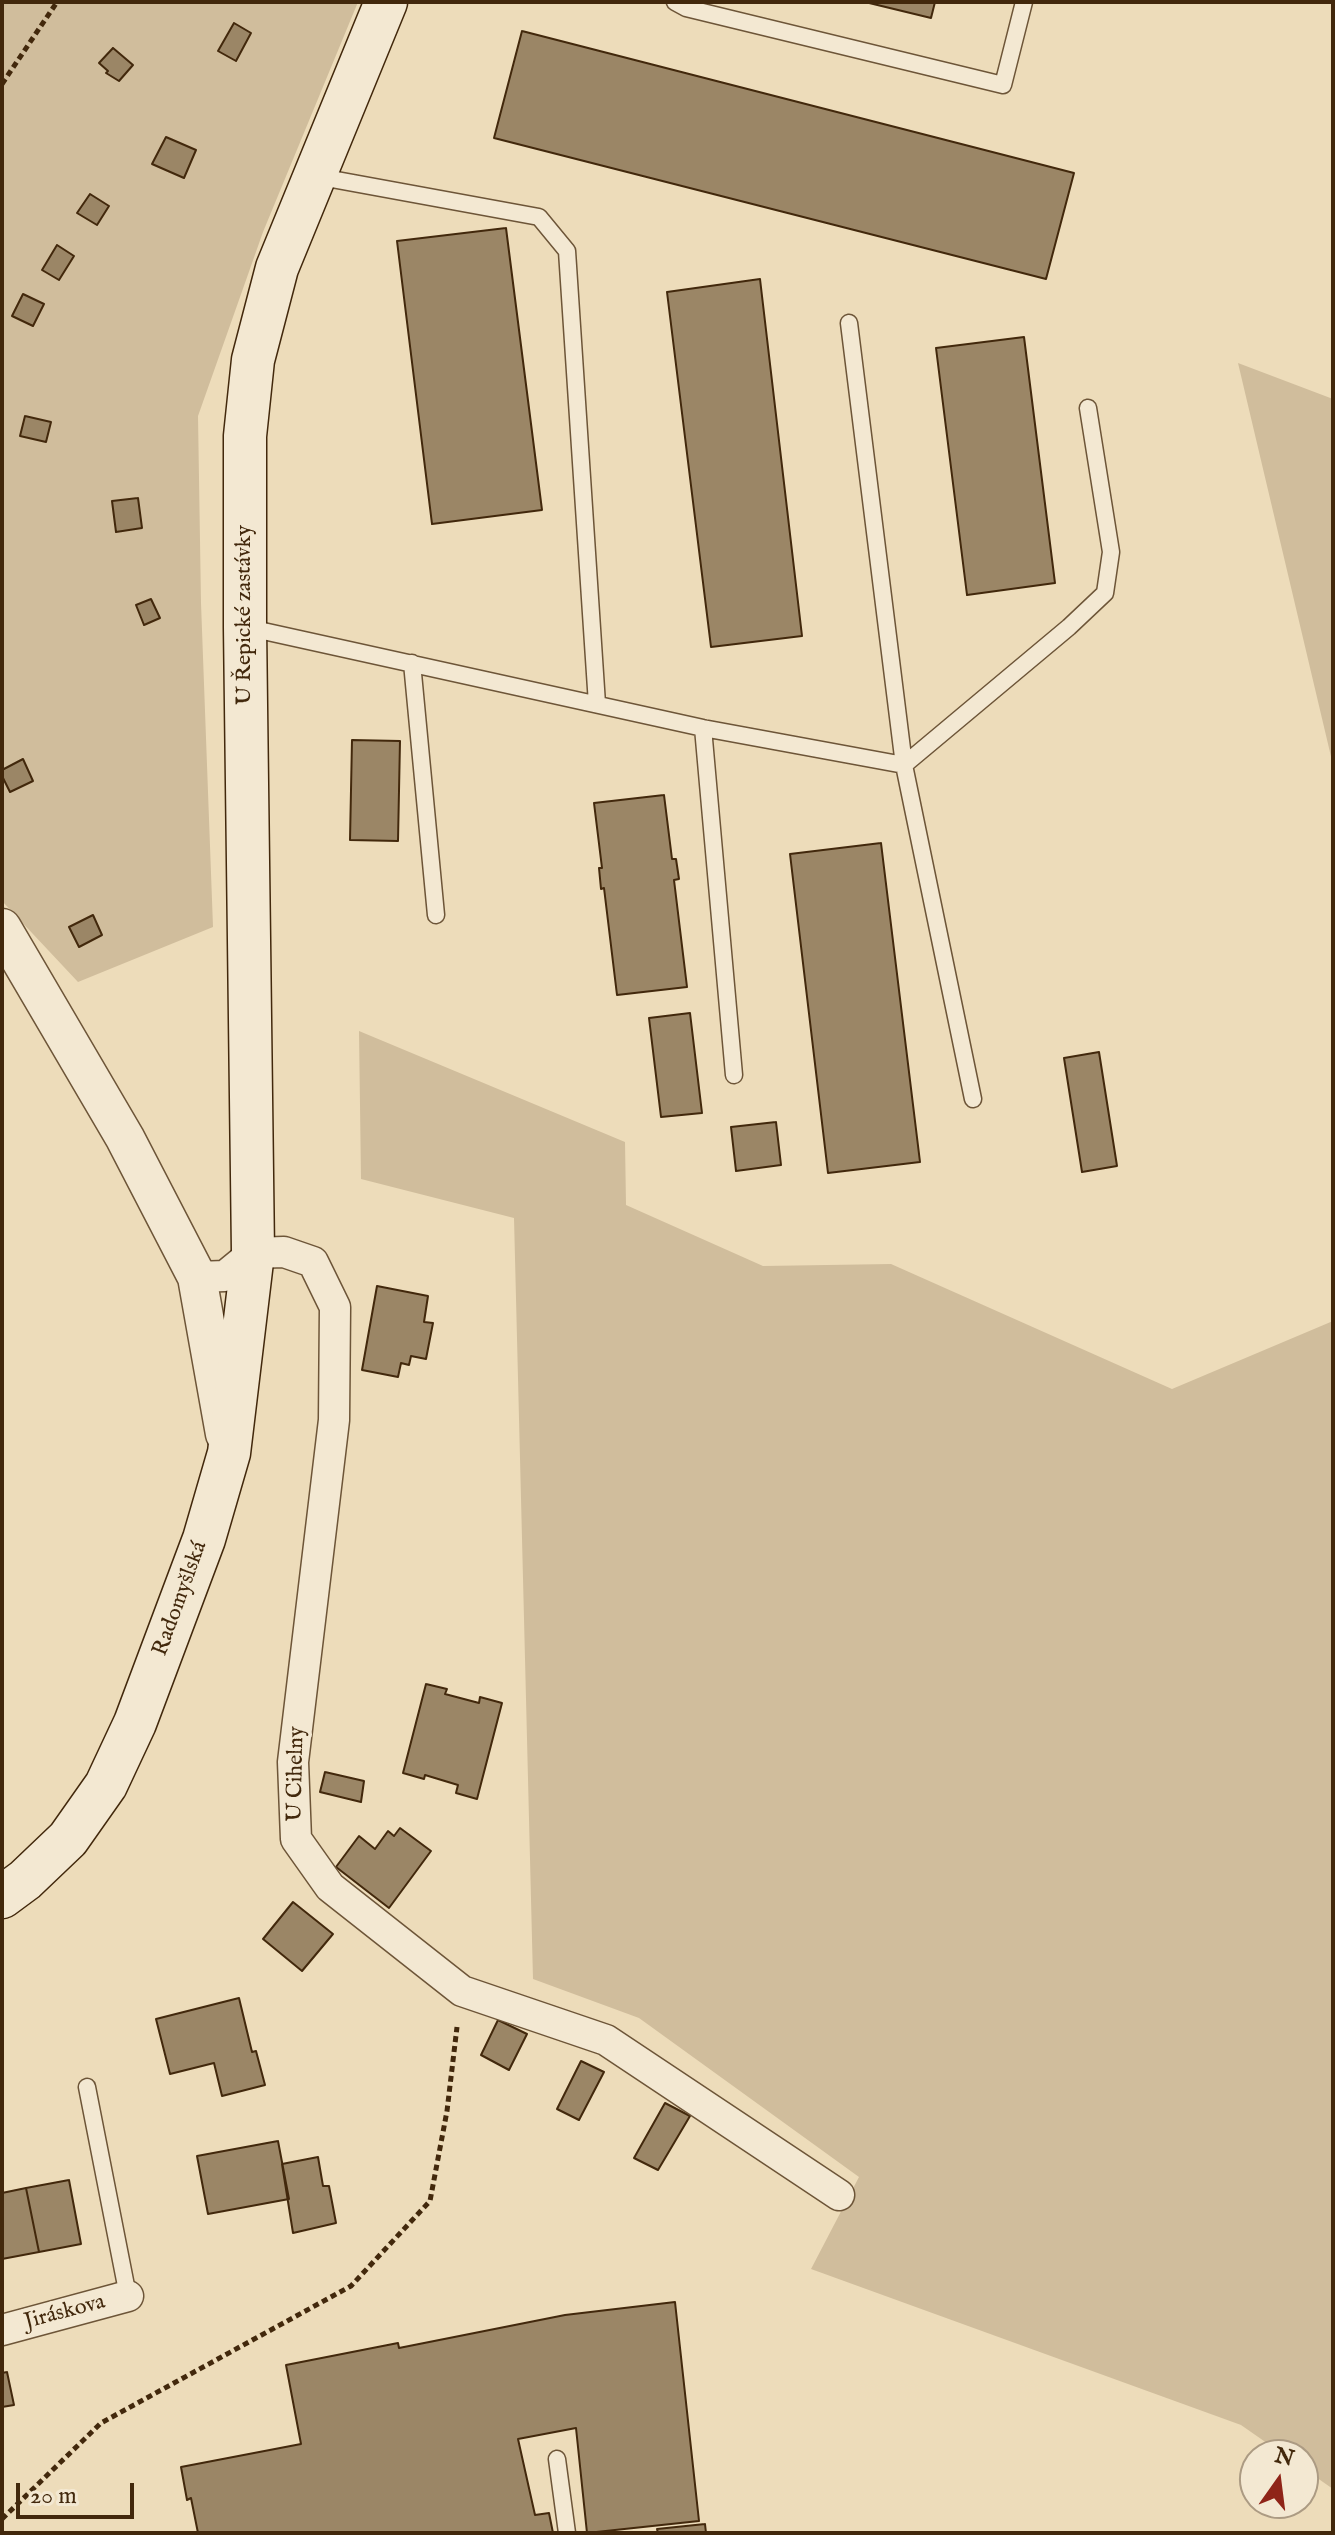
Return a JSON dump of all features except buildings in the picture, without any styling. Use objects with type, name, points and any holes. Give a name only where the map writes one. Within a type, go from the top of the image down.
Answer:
[{"type":"main road","name":"U Řepické zastávky","points":[[253,1253],[245,436],[253,360],[277,268],[386,2]]},
{"type":"main road","name":"Radomyšlská","points":[[2,1897],[25,1880],[68,1839],[106,1785],[135,1723],[204,1539],[229,1453],[253,1253]]},
{"type":"street","points":[[2,928],[125,1138],[197,1277],[229,1453]]},
{"type":"street","name":"U Cihelny","points":[[253,1253],[284,1252],[313,1262],[335,1307],[334,1420],[293,1762],[296,1839],[330,1887],[462,1991],[606,2040],[839,2195]]},
{"type":"street","points":[[197,1277],[225,1276],[253,1253]]},
{"type":"street","name":"Jiráskova","points":[[2,2330],[128,2296]]},
{"type":"lane","points":[[675,2],[686,8],[1003,85],[1024,2]]},
{"type":"lane","points":[[315,176],[539,217],[567,251],[597,704]]},
{"type":"lane","points":[[849,323],[904,765],[973,1099]]},
{"type":"lane","points":[[904,765],[1069,627],[1105,593],[1111,552],[1088,408]]},
{"type":"lane","points":[[245,627],[703,728],[904,765]]},
{"type":"lane","points":[[412,663],[436,915]]},
{"type":"lane","points":[[703,728],[734,1075]]},
{"type":"lane","points":[[87,2087],[128,2296]]},
{"type":"lane","points":[[557,2459],[567,2533]]},
{"type":"path","points":[[2,84],[57,2]]},
{"type":"path","points":[[2,2519],[101,2423],[351,2286],[430,2201],[447,2111],[462,1991]]},
{"type":"shaded area","points":[[2,2],[358,2],[263,232],[198,416],[201,603],[213,927],[78,982],[2,901]]},
{"type":"shaded area","points":[[1238,363],[1333,399],[1333,765]]},
{"type":"shaded area","points":[[359,1031],[625,1142],[626,1205],[763,1266],[891,1264],[1172,1389],[1333,1321],[1333,2489],[1319,2479],[1319,2439],[1261,2439],[1241,2425],[811,2269],[859,2177],[639,2018],[533,1979],[514,1218],[361,1179]]}]
